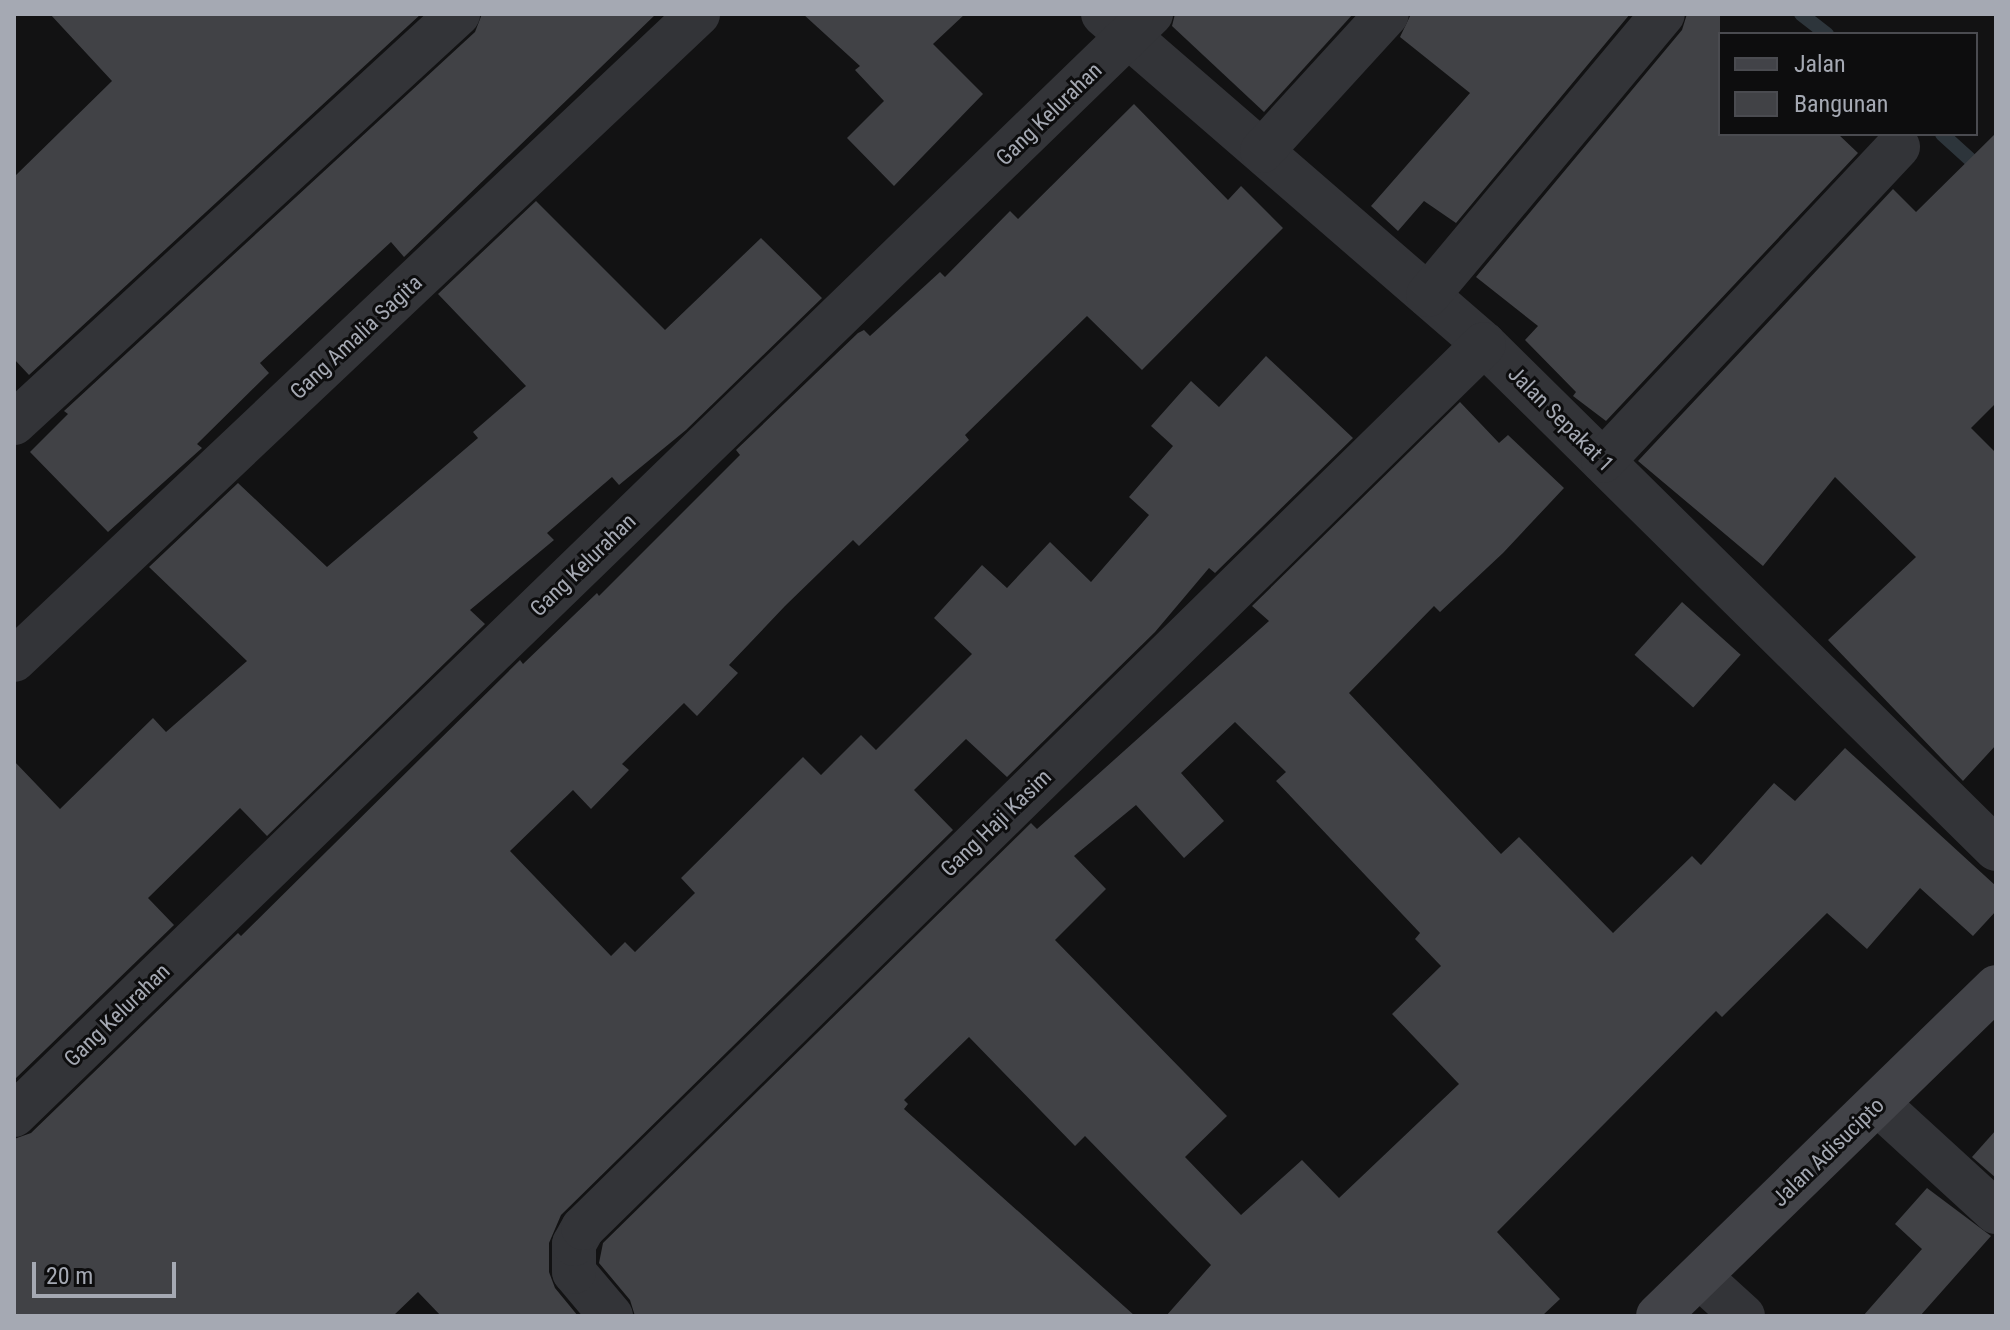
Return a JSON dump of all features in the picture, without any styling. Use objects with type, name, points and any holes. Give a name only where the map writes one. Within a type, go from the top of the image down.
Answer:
[{"type":"main road","name":"Jalan Adisucipto","points":[[1658,1316],[1996,987]]},
{"type":"street","points":[[14,423],[458,14]]},
{"type":"street","name":"Gang Amalia Sagita","points":[[14,660],[698,14]]},
{"type":"street","points":[[1262,151],[1387,14]]},
{"type":"street","points":[[1428,295],[1663,14]]},
{"type":"street","name":"Jalan Sepakat 1","points":[[1128,21],[1262,151],[1484,344],[1996,849]]},
{"type":"street","name":"Gang Kelurahan","points":[[14,1115],[1128,21]]},
{"type":"street","points":[[1603,461],[1898,147]]},
{"type":"street","name":"Gang Haji Kasim","points":[[611,1316],[574,1272],[574,1244],[583,1228],[1484,344]]},
{"type":"street","points":[[1878,1104],[1996,1212]]},
{"type":"street","points":[[1700,1277],[1743,1316]]},
{"type":"building","points":[[50,14],[421,14],[29,375],[14,359],[14,177],[112,81]]},
{"type":"building","points":[[482,14],[656,14],[404,257],[391,242],[260,363],[269,373],[197,444],[202,448],[108,532],[30,452],[68,414],[64,411],[475,32]]},
{"type":"building","points":[[803,14],[965,14],[933,44],[983,94],[894,186],[847,138],[884,101],[855,70],[860,66]]},
{"type":"building","points":[[1175,14],[1353,14],[1264,112],[1172,26]]},
{"type":"building","points":[[1411,14],[1630,14],[1456,223],[1424,201],[1398,231],[1371,206],[1470,93],[1400,37]]},
{"type":"building","points":[[1687,14],[1720,14],[1718,136],[1840,136],[1858,153],[1606,421],[1573,396],[1576,392],[1525,340],[1538,326],[1476,277],[1682,30]]},
{"type":"building","points":[[1134,104],[1228,200],[1241,186],[1283,228],[1142,370],[1087,316],[965,435],[969,440],[859,546],[853,540],[785,606],[729,665],[738,673],[697,716],[684,703],[622,764],[629,770],[591,809],[573,790],[510,851],[611,956],[625,942],[635,952],[695,893],[681,878],[803,757],[821,775],[861,735],[876,750],[972,654],[934,618],[982,565],[1007,588],[1050,542],[1091,582],[1149,515],[1129,497],[1173,446],[1151,426],[1191,381],[1219,407],[1266,356],[1353,438],[1215,573],[1209,568],[1155,632],[1007,777],[966,739],[914,790],[953,830],[561,1215],[549,1243],[549,1272],[555,1288],[578,1316],[441,1316],[418,1292],[393,1316],[14,1316],[14,1139],[31,1133],[238,933],[241,936],[520,660],[523,664],[597,593],[599,596],[740,455],[736,450],[858,333],[864,330],[870,336],[940,272],[945,277],[1010,211],[1018,219]]},
{"type":"building","points":[[1996,133],[1996,403],[1971,428],[1996,453],[1996,745],[1963,781],[1828,640],[1916,557],[1835,477],[1763,566],[1638,461],[1893,189],[1916,212]]},
{"type":"building","points":[[536,201],[665,330],[761,238],[822,298],[686,430],[619,485],[612,477],[547,533],[554,540],[470,610],[485,624],[267,836],[240,808],[148,898],[174,925],[14,1080],[14,761],[60,809],[153,718],[166,732],[247,661],[149,567],[238,483],[327,567],[478,438],[473,432],[526,386],[438,294]]},
{"type":"building","points":[[1460,402],[1499,443],[1508,435],[1564,488],[1503,553],[1440,612],[1434,606],[1349,693],[1501,854],[1519,837],[1613,933],[1692,856],[1701,865],[1774,783],[1795,801],[1845,748],[1996,886],[1996,911],[1973,936],[1920,888],[1867,949],[1827,913],[1722,1017],[1716,1011],[1497,1232],[1560,1299],[1542,1316],[1166,1316],[1211,1265],[1085,1136],[1075,1146],[969,1037],[904,1100],[908,1104],[904,1109],[1135,1316],[635,1316],[630,1300],[599,1263],[603,1243],[1031,823],[1037,829],[1269,621],[1252,606]],"holes":[[[1235,722],[1286,772],[1276,781],[1420,933],[1415,939],[1441,966],[1392,1014],[1459,1084],[1339,1198],[1302,1160],[1241,1215],[1185,1157],[1227,1116],[1055,940],[1106,889],[1074,856],[1136,805],[1184,858],[1224,821],[1181,773]]]},
{"type":"building","points":[[1682,602],[1741,655],[1693,708],[1634,655]]},
{"type":"building","points":[[1996,1130],[1996,1178],[1972,1157]]},
{"type":"building","points":[[1927,1188],[1991,1236],[1920,1316],[1863,1316],[1922,1249],[1895,1224]]},
{"type":"waterway","points":[[1801,14],[1824,32]]},
{"type":"waterway","points":[[1944,136],[1996,183]]}]
